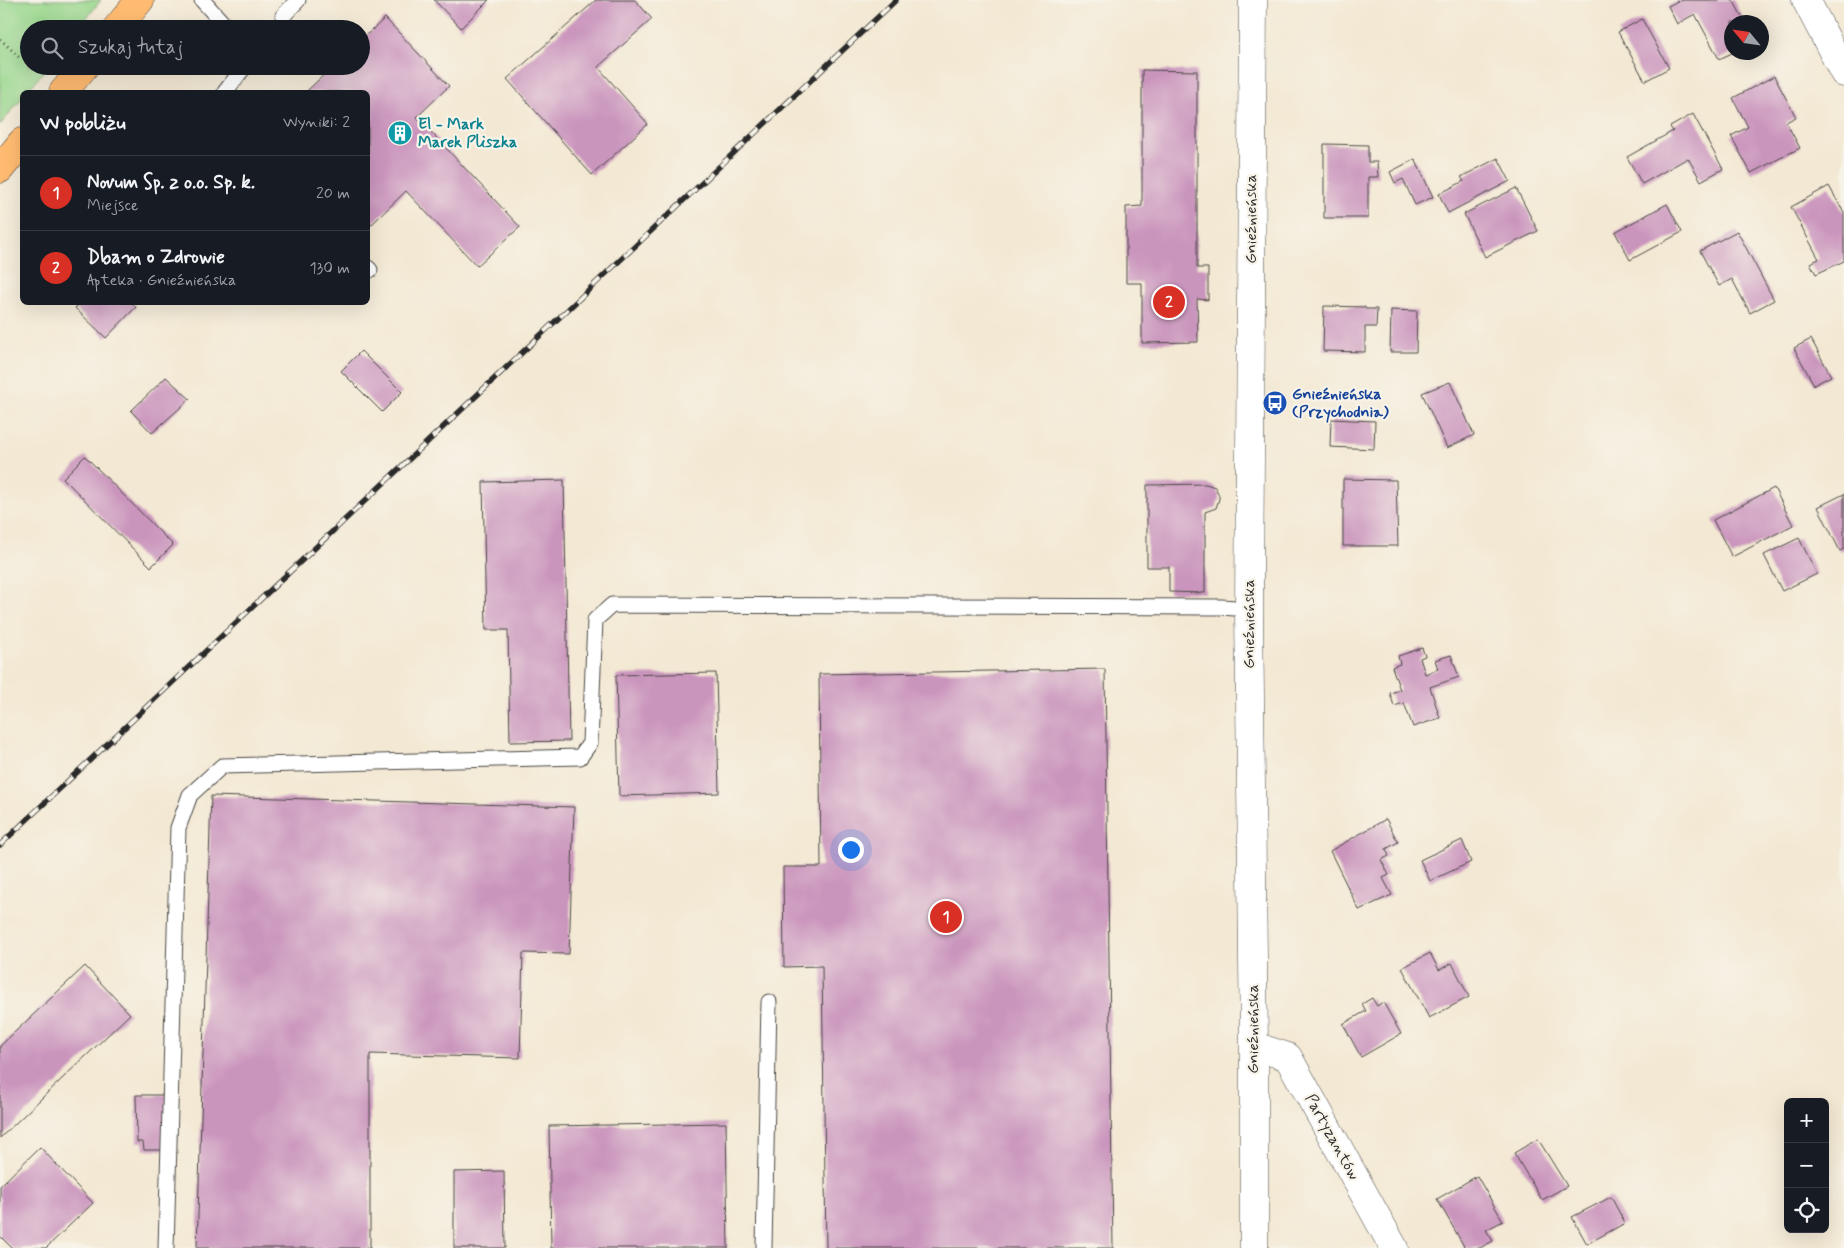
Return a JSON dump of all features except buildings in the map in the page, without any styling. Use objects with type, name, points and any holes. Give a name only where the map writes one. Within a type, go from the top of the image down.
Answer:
[{"type":"main road","points":[[123,20],[140,0]]},
{"type":"main road","points":[[65,90],[77,75]]},
{"type":"main road","points":[[0,169],[20,144]]},
{"type":"street","name":"Gnieźnieńska","points":[[1253,0],[1249,609],[1254,1046],[1254,1248]]},
{"type":"street","points":[[1806,0],[1844,73]]},
{"type":"street","name":"Partyzantów","points":[[1254,1046],[1288,1058],[1394,1248]]},
{"type":"lane","points":[[202,0],[220,20]]},
{"type":"lane","points":[[283,16],[298,0]]},
{"type":"lane","points":[[226,90],[238,75]]},
{"type":"lane","points":[[166,1248],[178,828],[190,795],[222,766],[580,757],[590,743],[595,620],[612,605],[1249,609]]},
{"type":"lane","points":[[764,1248],[769,1002]]},
{"type":"path","points":[[0,39],[20,58]]},
{"type":"green space","points":[[0,0],[101,0],[85,20],[20,20],[20,75],[41,75],[29,90],[20,90],[20,100],[0,125]]},
{"type":"railway","points":[[0,845],[896,0]]},
{"type":"place","name":"El - Mark Marek Pliszka","points":[[400,133]]},
{"type":"place","name":"Dbam o Zdrowie","points":[[1169,302]]},
{"type":"place","name":"Gnieźnieńska (Przychodnia)","points":[[1275,403]]},
{"type":"place","name":"Novum Sp. z o.o. Sp. k.","points":[[946,917]]}]
